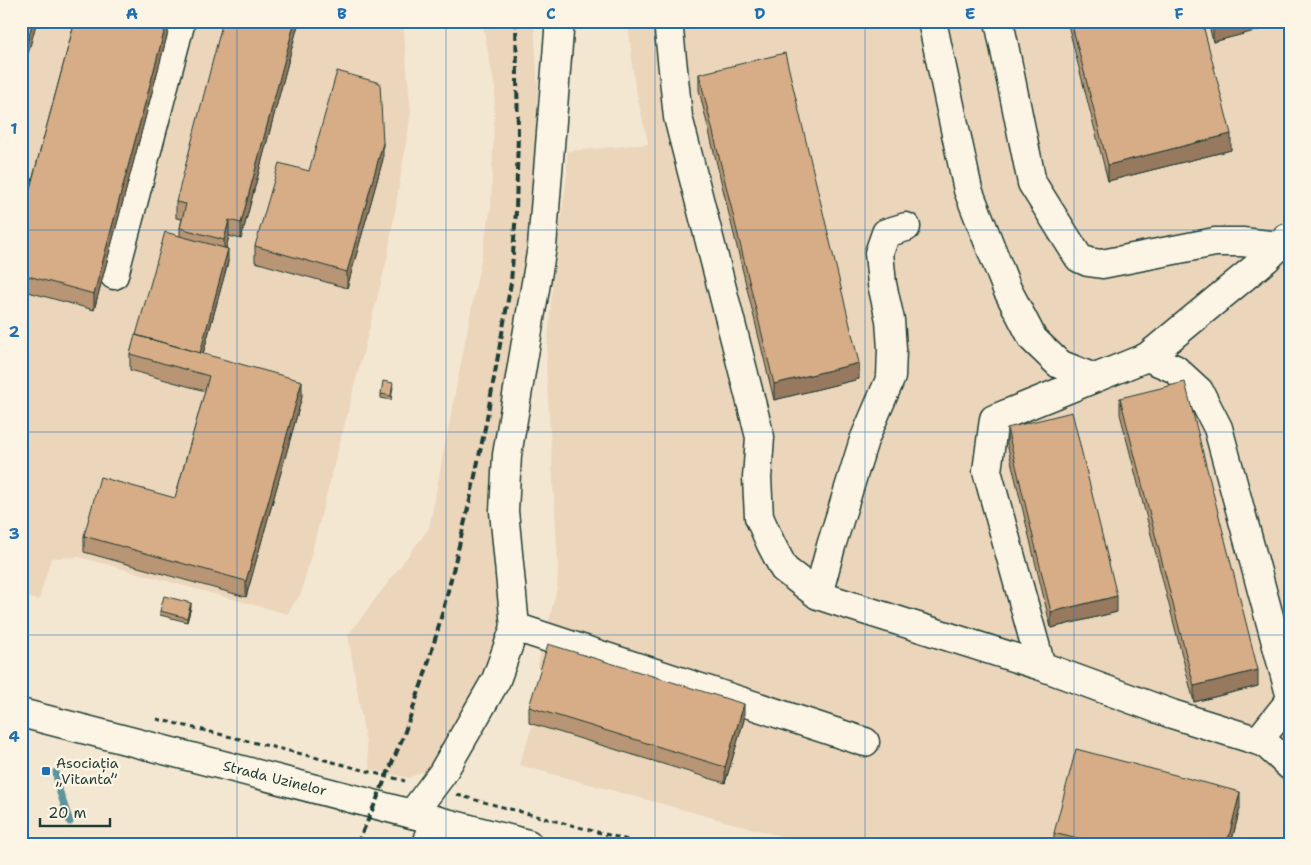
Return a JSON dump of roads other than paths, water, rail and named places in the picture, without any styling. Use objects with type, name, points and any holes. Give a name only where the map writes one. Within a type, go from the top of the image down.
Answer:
[{"type":"main road","points":[[114,275],[181,21]]},
{"type":"main road","points":[[425,826],[431,788],[442,774],[496,680],[516,627],[504,511],[507,455],[542,247],[559,21]]},
{"type":"main road","points":[[668,21],[678,117],[760,438],[758,478],[760,517],[784,569],[818,595],[1041,666],[1172,714],[1265,743],[1290,766]]},
{"type":"main road","points":[[932,21],[968,190],[1007,289],[1033,339],[1059,364],[1094,378]]},
{"type":"main road","points":[[999,21],[1032,183],[1079,258],[1088,262],[1102,264],[1216,242],[1284,241]]},
{"type":"main road","points":[[818,595],[864,440],[891,377],[890,320],[882,284],[879,253],[886,233],[906,227]]},
{"type":"main road","points":[[1041,666],[987,471],[994,420],[1147,356],[1266,259],[1284,241]]},
{"type":"main road","points":[[1147,356],[1175,369],[1199,392],[1218,428],[1290,694]]},
{"type":"main road","points":[[516,627],[865,742]]},
{"type":"main road","points":[[1258,741],[1290,702]]},
{"type":"main road","name":"Strada Uzinelor","points":[[21,713],[425,826],[528,844]]},
{"type":"waterway","points":[[56,772],[58,787],[70,822]]},
{"type":"railway","points":[[357,844],[403,737],[424,677],[450,583],[486,423],[511,283],[516,211],[518,133],[516,21]]},
{"type":"place","name":"Asociația „Vitanta”","points":[[46,771]]}]
